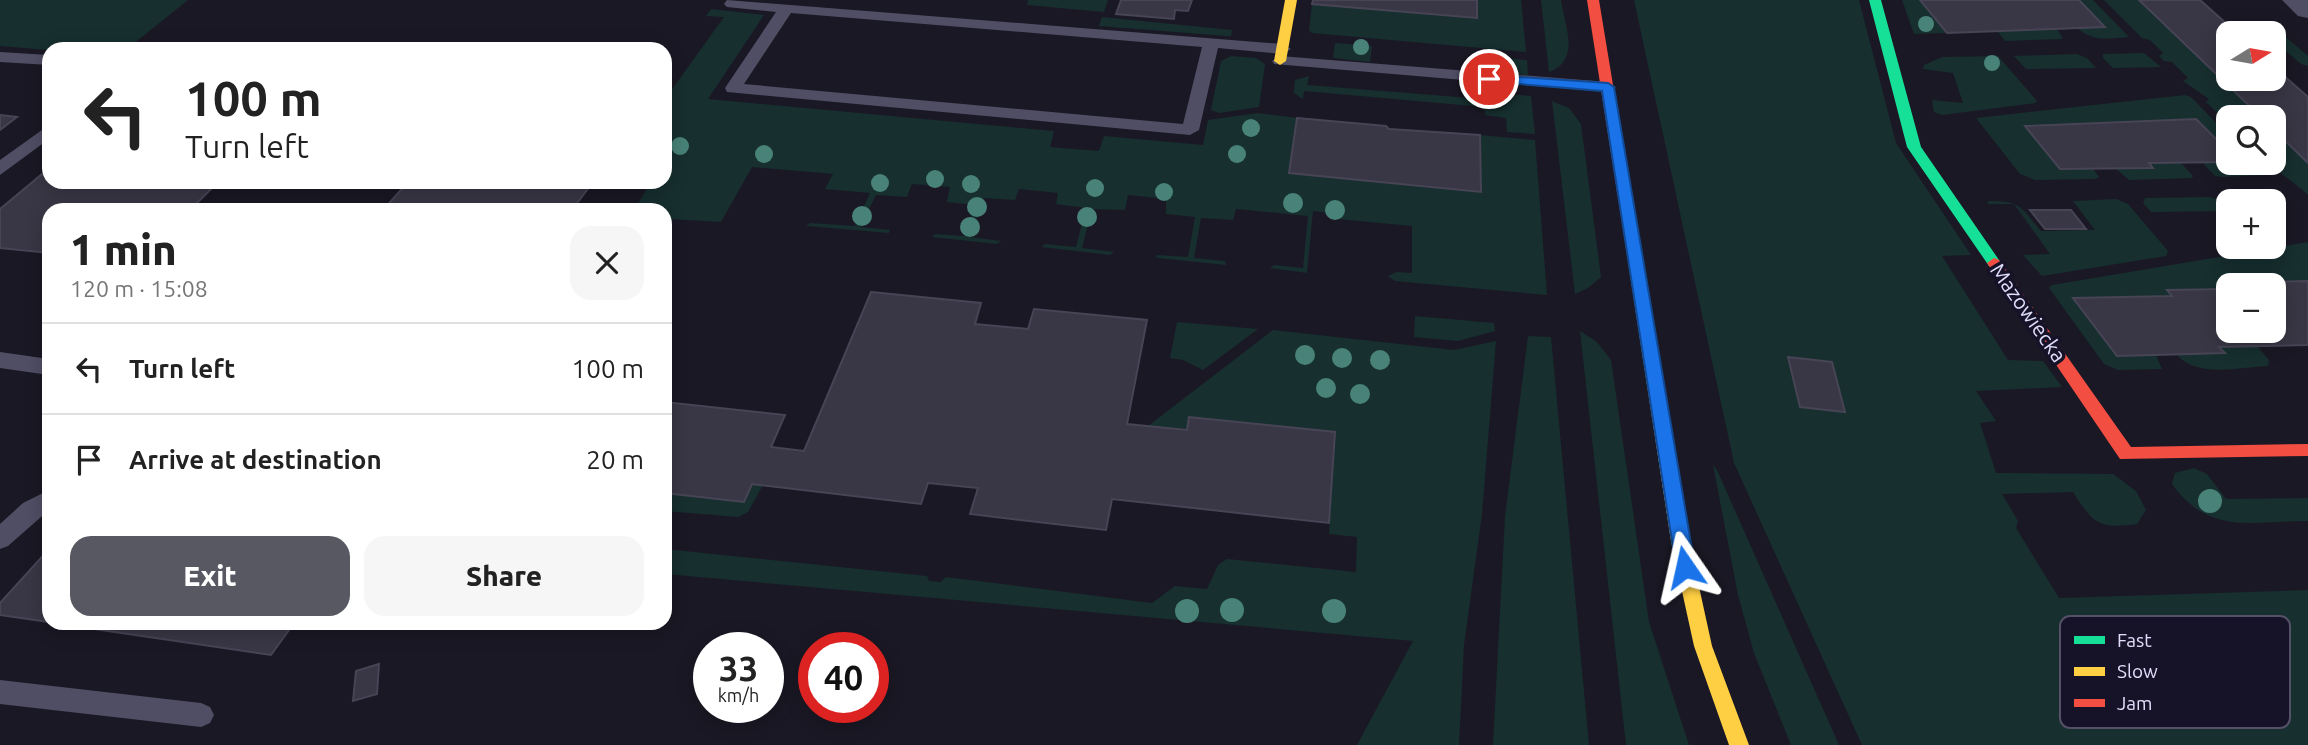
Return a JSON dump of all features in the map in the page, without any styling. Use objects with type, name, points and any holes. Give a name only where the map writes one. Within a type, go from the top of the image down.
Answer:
[{"type":"street","points":[[1281,55],[1291,0]]},
{"type":"street","points":[[1593,0],[1680,541],[1703,646],[1739,745]]},
{"type":"street","name":"Mazowiecka","points":[[1875,0],[1914,147],[2126,454],[2308,450]]},
{"type":"street","points":[[2296,0],[2308,10]]},
{"type":"lane","points":[[735,0],[732,4],[1211,43],[1281,55],[1608,87]]},
{"type":"lane","points":[[786,9],[733,88],[1190,130],[1211,43]]},
{"type":"lane","points":[[0,57],[42,60]]},
{"type":"lane","points":[[0,169],[42,136]]},
{"type":"lane","points":[[0,360],[42,366]]},
{"type":"lane","points":[[0,539],[42,503]]},
{"type":"lane","points":[[0,692],[201,715]]},
{"type":"green space","points":[[0,0],[188,0],[136,42],[42,42],[42,49],[0,46]]},
{"type":"green space","points":[[1028,0],[1108,0],[1104,12],[1027,5]]},
{"type":"green space","points":[[1477,0],[1521,0],[1526,52],[1312,33],[1309,30],[1312,4],[1477,18]]},
{"type":"green space","points":[[1541,0],[1561,0],[1567,31],[1568,51],[1565,59],[1559,67],[1549,72]]},
{"type":"green space","points":[[1634,0],[1859,0],[1896,143],[1971,255],[1942,256],[2008,360],[2043,361],[2062,387],[1976,391],[1996,421],[1980,423],[1996,473],[2113,474],[2136,491],[2146,510],[2137,524],[2105,525],[2092,518],[2073,492],[2002,494],[2018,521],[2016,528],[2059,598],[2308,590],[2308,745],[1862,745],[1734,463]]},
{"type":"green space","points":[[1902,0],[1920,0],[1947,33],[1914,34]]},
{"type":"green space","points":[[2079,0],[2093,0],[2129,37],[2101,38],[2082,32],[2076,27],[2104,26]]},
{"type":"green space","points":[[2104,0],[2139,0],[2216,74],[2216,91],[2234,91],[2248,105],[2216,105],[2216,112],[2206,102],[2209,99],[2183,81],[2188,78],[2172,62],[2164,61],[2159,56],[2163,53],[2150,40],[2142,38]]},
{"type":"green space","points":[[711,9],[764,15],[708,99],[1054,131],[1050,147],[1099,151],[1104,136],[1203,145],[1208,120],[1258,113],[1297,118],[1290,173],[1480,192],[1480,135],[1535,140],[1547,295],[1395,281],[1388,276],[1397,272],[1412,273],[1412,226],[1338,219],[1339,214],[1313,211],[1307,273],[1270,268],[1274,265],[1303,268],[1308,216],[1236,209],[1233,220],[1201,218],[1194,258],[1225,261],[1226,265],[1158,258],[1155,256],[1188,257],[1195,217],[1166,214],[1166,199],[1128,195],[1125,210],[1092,209],[1082,248],[1114,252],[1110,255],[1042,247],[1045,244],[1076,247],[1086,208],[1056,204],[1058,193],[1019,189],[1015,200],[984,198],[970,237],[1001,241],[997,244],[932,237],[935,234],[964,236],[975,205],[947,202],[950,187],[912,184],[907,197],[876,195],[860,227],[890,230],[889,233],[806,226],[810,223],[855,226],[870,193],[825,189],[833,174],[752,167],[721,222],[672,219],[672,203],[638,203],[647,189],[672,189],[672,89],[724,17],[706,16]]},
{"type":"green space","points":[[1102,17],[1232,30],[1231,36],[1226,36],[1099,26]]},
{"type":"green space","points":[[2056,27],[2063,39],[2005,41],[1998,32]]},
{"type":"green space","points":[[2286,37],[2308,56],[2308,66],[2301,64],[2286,51]]},
{"type":"green space","points":[[1335,43],[1372,46],[1370,62],[1333,58]]},
{"type":"green space","points":[[2144,53],[2161,67],[2113,68],[2103,58],[2103,54]]},
{"type":"green space","points":[[2077,54],[2087,58],[2096,68],[2026,69],[2014,56]]},
{"type":"green space","points":[[1231,56],[1256,58],[1265,64],[1259,107],[1219,113],[1211,110],[1221,61]]},
{"type":"green space","points":[[1479,56],[1527,60],[1528,75],[1479,72]]},
{"type":"green space","points":[[1998,56],[2037,101],[2035,103],[1942,115],[1934,112],[1932,100],[1963,103],[1953,73],[1923,69],[1924,65],[1942,57]]},
{"type":"green space","points":[[1309,76],[1307,85],[1483,99],[1484,92],[1531,96],[1535,134],[1507,132],[1506,118],[1485,115],[1484,107],[1304,91],[1303,99],[1294,93],[1295,80]]},
{"type":"green space","points":[[2185,95],[2191,97],[2216,123],[2216,139],[2196,119],[2025,126],[2060,169],[2093,169],[2099,177],[2035,180],[2020,174],[1976,118]]},
{"type":"green space","points":[[1552,101],[1569,108],[1581,124],[1601,277],[1575,294]]},
{"type":"green space","points":[[2286,142],[2308,163],[2308,195],[2284,175],[2286,175]]},
{"type":"green space","points":[[2180,162],[2192,178],[2129,180],[2115,168],[2152,168],[2149,163]]},
{"type":"green space","points":[[2202,162],[2216,162],[2216,175],[2267,175],[2222,177],[2215,176]]},
{"type":"green space","points":[[2209,197],[2216,199],[2216,211],[2151,212],[2143,203],[2145,198]]},
{"type":"green space","points":[[2116,199],[2128,204],[2168,251],[2166,256],[2042,276],[2023,255],[2050,254],[2014,204],[2024,211],[2041,231],[2095,230],[2073,201]]},
{"type":"green space","points":[[1989,201],[2000,201],[2014,204],[1987,204]]},
{"type":"green space","points":[[2308,242],[2308,281],[2286,282],[2286,273],[2216,273],[2216,289],[2168,290],[2172,296],[2073,298],[2116,355],[2156,355],[2162,369],[2118,370],[2104,364],[2049,288],[2052,285],[2216,257],[2286,259],[2286,246]]},
{"type":"green space","points":[[1415,316],[1494,323],[1495,331],[1458,341],[1414,337]]},
{"type":"green space","points":[[1177,322],[1258,329],[1203,370],[1183,360],[1170,358]]},
{"type":"green space","points":[[1273,330],[1454,350],[1496,341],[1482,514],[1464,645],[1459,745],[1357,745],[1413,641],[672,575],[672,550],[927,576],[929,581],[941,582],[946,577],[1152,603],[1175,586],[1207,589],[1218,565],[1227,559],[1356,572],[1357,537],[1329,534],[1335,432],[1189,417],[1187,430],[1148,426]]},
{"type":"green space","points":[[1580,331],[1597,342],[1611,360],[1649,622],[1689,745],[1626,745]]},
{"type":"green space","points":[[1528,336],[1551,337],[1589,745],[1493,745],[1505,516]]},
{"type":"green space","points":[[2257,346],[2269,360],[2268,366],[2207,369],[2195,367],[2176,354],[2224,353],[2219,347]]},
{"type":"green space","points":[[1713,465],[1839,745],[1791,745],[1754,653],[1738,595]]},
{"type":"green space","points":[[2194,468],[2207,474],[2226,499],[2308,498],[2308,521],[2233,522],[2201,512],[2186,501],[2172,484],[2175,473]]},
{"type":"green space","points":[[752,484],[763,485],[748,512],[738,517],[672,512],[672,494],[744,502]]},
{"type":"building","points":[[1121,0],[1192,0],[1188,11],[1175,10],[1174,19],[1116,14]]},
{"type":"building","points":[[1313,0],[1477,0],[1477,18],[1312,4]]},
{"type":"building","points":[[1920,0],[2079,0],[2105,27],[1947,33]]},
{"type":"building","points":[[2139,0],[2200,0],[2224,21],[2216,21],[2216,74]]},
{"type":"building","points":[[2286,78],[2308,97],[2308,163],[2286,142],[2286,105],[2248,105],[2234,91],[2286,91]]},
{"type":"building","points":[[0,115],[17,117],[0,130]]},
{"type":"building","points":[[1297,118],[1386,126],[1389,129],[1480,135],[1481,192],[1289,173]]},
{"type":"building","points":[[2196,119],[2216,139],[2216,162],[2149,163],[2153,168],[2060,169],[2025,126]]},
{"type":"building","points":[[42,174],[42,189],[211,189],[197,203],[42,203],[42,252],[0,248],[0,209]]},
{"type":"building","points":[[402,189],[588,189],[577,203],[389,203]]},
{"type":"building","points":[[2030,210],[2071,210],[2086,229],[2045,229]]},
{"type":"building","points":[[2286,281],[2308,281],[2308,345],[2219,347],[2225,353],[2117,356],[2073,298],[2172,296],[2167,290],[2216,289],[2216,343],[2286,343]]},
{"type":"building","points":[[871,292],[981,303],[975,324],[1028,329],[1034,309],[1147,320],[1127,424],[1187,430],[1189,417],[1335,432],[1329,523],[1112,499],[1106,530],[970,514],[978,488],[928,483],[921,504],[752,484],[744,502],[672,494],[672,403],[785,415],[771,447],[804,451]]},
{"type":"building","points":[[1788,357],[1832,362],[1845,412],[1800,407]]},
{"type":"building","points":[[42,557],[42,621],[0,615],[0,603]]},
{"type":"building","points":[[101,630],[289,630],[271,655]]},
{"type":"building","points":[[379,664],[377,694],[353,701],[356,671]]},
{"type":"traffic: fast","points":[[1875,0],[1914,147],[1994,263]]},
{"type":"traffic: slow","points":[[1280,61],[1291,0]]},
{"type":"traffic: slow","points":[[1635,261],[1680,541],[1703,646],[1739,745]]},
{"type":"traffic: jam","points":[[1593,0],[1635,261]]},
{"type":"traffic: jam","points":[[1994,263],[2126,454],[2308,450]]},
{"type":"route","points":[[1489,79],[1608,87],[1685,567]]}]
